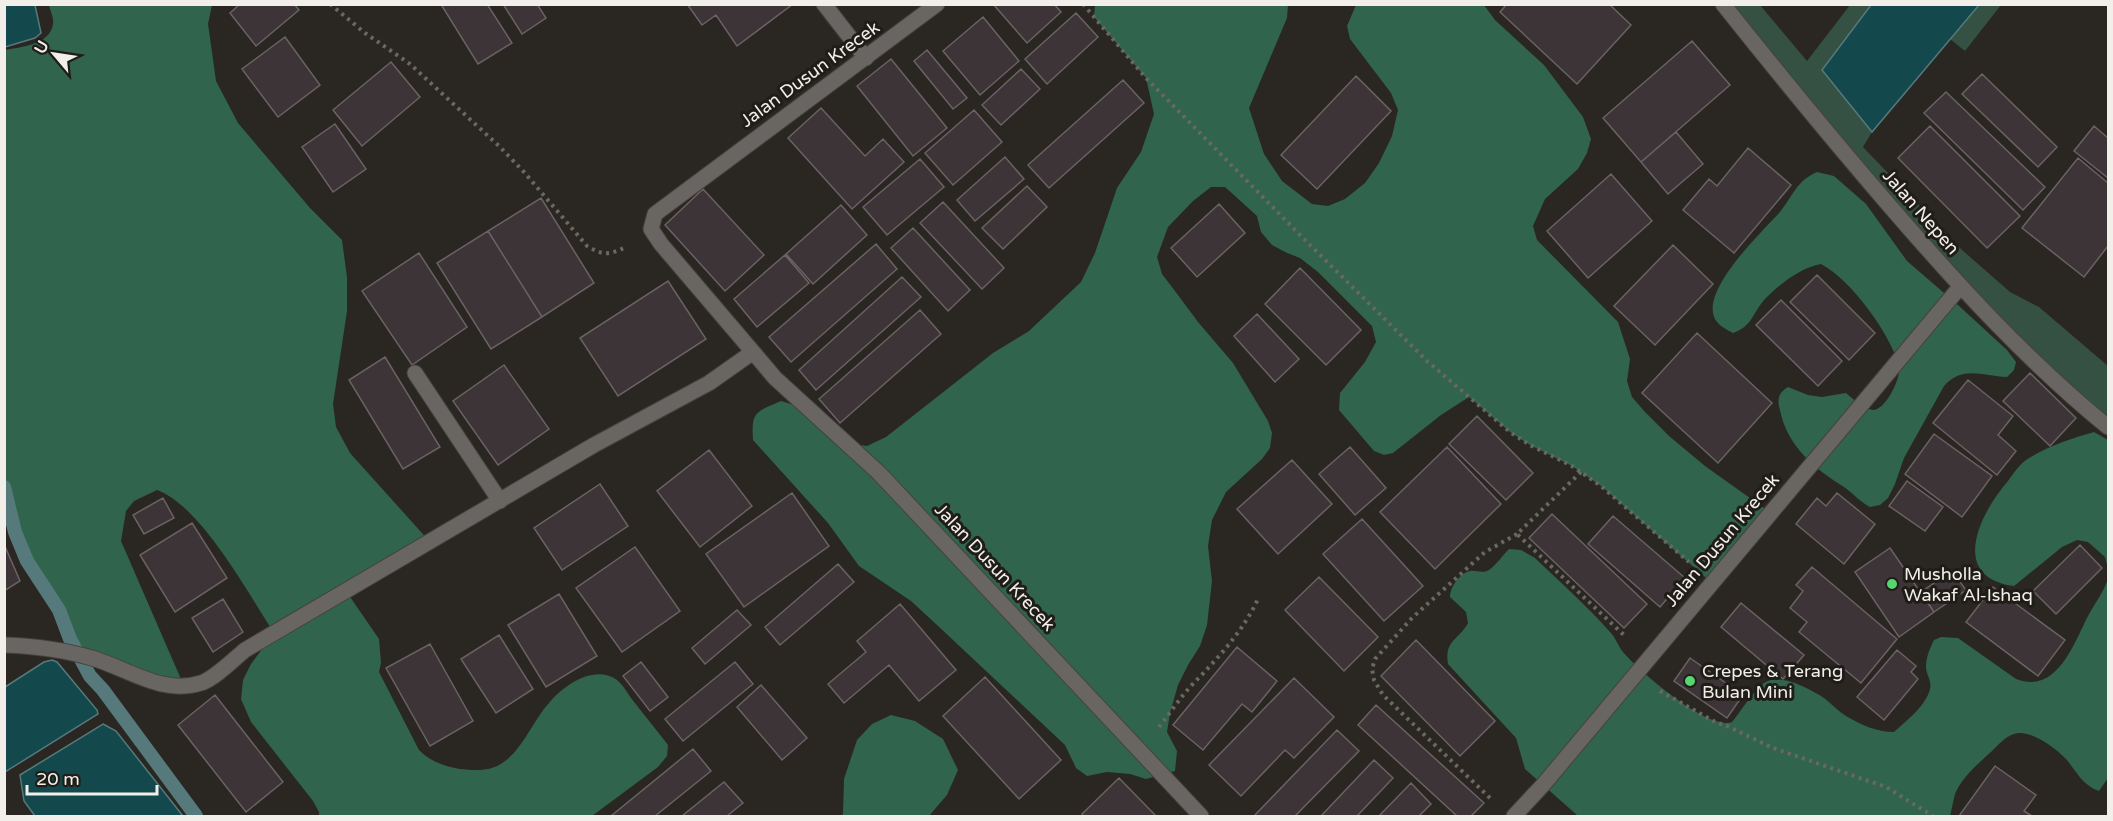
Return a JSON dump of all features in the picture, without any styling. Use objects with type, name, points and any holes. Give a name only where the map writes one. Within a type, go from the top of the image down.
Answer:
[{"type":"street","points":[[824,4],[866,58]]},
{"type":"street","name":"Jalan Dusun Krecek","points":[[937,4],[705,175],[656,214],[651,229],[661,244],[775,378],[879,473],[1201,816]]},
{"type":"street","name":"Jalan Nepen","points":[[1723,4],[1801,103],[1960,287],[2066,393],[2109,428]]},
{"type":"street","name":"Jalan Dusun Krecek","points":[[1514,816],[1543,785],[1960,287]]},
{"type":"street","points":[[4,645],[49,648],[96,659],[160,685],[184,686],[203,682],[245,650],[594,445],[709,383],[753,352]]},
{"type":"street","points":[[415,373],[500,501]]},
{"type":"path","points":[[330,4],[365,33],[410,64],[499,146],[525,172],[587,246],[600,254],[613,253],[651,229]]},
{"type":"path","points":[[1083,4],[1146,78],[1427,361],[1510,432],[1530,446],[1581,472],[1635,514],[1712,583]]},
{"type":"path","points":[[1492,800],[1383,695],[1374,680],[1372,669],[1375,659],[1412,618],[1485,552],[1517,534],[1581,472]]},
{"type":"path","points":[[1517,534],[1649,658]]},
{"type":"path","points":[[1140,751],[1190,687],[1210,667],[1246,622],[1258,599]]},
{"type":"path","points":[[1634,676],[1716,723],[1773,748],[1886,787],[1933,816]]},
{"type":"green space","points":[[49,5],[212,5],[208,24],[216,81],[238,123],[310,208],[342,240],[347,277],[347,311],[333,404],[336,427],[350,453],[430,542],[346,591],[379,639],[381,663],[379,672],[419,750],[428,758],[443,765],[472,770],[492,768],[510,757],[549,703],[571,684],[599,674],[617,680],[668,745],[667,756],[658,767],[592,816],[319,816],[313,801],[251,722],[241,699],[243,680],[251,664],[274,633],[237,574],[206,532],[174,499],[157,490],[134,501],[126,511],[121,541],[184,686],[78,655],[59,610],[27,561],[15,532],[5,487],[4,50],[34,44],[41,41],[51,31],[53,24]]},
{"type":"green space","points":[[1095,5],[1288,5],[1287,18],[1249,108],[1264,154],[1282,181],[1312,204],[1328,206],[1345,199],[1365,183],[1379,163],[1392,136],[1398,110],[1391,93],[1350,39],[1347,26],[1356,5],[1484,5],[1495,20],[1544,65],[1583,117],[1591,139],[1587,153],[1578,169],[1545,199],[1533,226],[1537,240],[1618,322],[1630,359],[1627,381],[1632,397],[1669,436],[1705,466],[1771,513],[1712,583],[1601,486],[1572,466],[1510,432],[1469,397],[1441,415],[1393,453],[1384,455],[1374,451],[1339,410],[1340,393],[1365,362],[1376,342],[1372,326],[1318,272],[1300,258],[1272,245],[1261,232],[1257,216],[1225,187],[1211,187],[1193,201],[1168,227],[1157,257],[1162,274],[1233,363],[1268,421],[1272,433],[1270,448],[1262,459],[1226,492],[1212,520],[1208,546],[1212,581],[1207,625],[1200,646],[1178,685],[1167,732],[1177,751],[1175,771],[1146,779],[1130,774],[1107,772],[1087,776],[1076,768],[1065,745],[937,625],[911,601],[859,566],[828,523],[753,440],[753,423],[757,414],[781,401],[810,410],[846,443],[867,446],[886,437],[993,353],[1029,331],[1081,282],[1095,253],[1117,188],[1141,152],[1154,114],[1146,78],[1094,17]]},
{"type":"green space","points":[[1722,5],[1760,5],[1807,61],[1850,5],[1871,5],[1822,70],[1872,132],[1863,147],[1961,249],[2010,292],[2039,307],[2108,366],[2108,427],[2016,344]]},
{"type":"green space","points":[[1979,5],[2001,5],[1965,51],[1950,39]]},
{"type":"green space","points":[[1817,172],[1834,176],[1866,204],[1907,261],[2007,350],[2016,362],[2014,370],[2007,377],[1966,374],[1958,376],[1944,386],[1904,458],[1888,498],[1880,505],[1870,507],[1804,455],[1789,435],[1779,403],[1780,394],[1788,387],[1808,395],[1822,397],[1846,393],[1862,406],[1873,410],[1883,405],[1896,384],[1899,366],[1887,338],[1868,309],[1845,282],[1821,264],[1798,273],[1783,283],[1765,299],[1744,327],[1733,333],[1723,328],[1715,319],[1713,307],[1716,293],[1735,262],[1780,212],[1799,184]]},
{"type":"green space","points":[[2094,432],[2108,440],[2108,569],[2105,557],[2088,542],[2077,540],[2062,547],[2014,586],[1994,580],[1981,570],[1976,557],[1976,542],[1980,526],[1998,494],[2026,460],[2059,443]]},
{"type":"green space","points":[[1509,549],[1521,550],[1535,558],[1601,622],[1623,652],[1643,672],[1674,698],[1707,718],[1732,722],[1751,696],[1764,683],[1778,679],[1811,690],[1846,716],[1863,725],[1881,731],[1894,732],[1915,713],[1928,695],[1930,680],[1926,663],[1934,640],[1941,637],[1958,638],[2016,679],[2030,682],[2043,680],[2062,664],[2070,652],[2108,579],[2108,778],[2099,791],[2093,788],[2084,782],[2056,750],[2034,736],[2020,733],[2005,739],[1966,776],[1955,794],[1950,816],[1578,816],[1525,769],[1516,738],[1448,664],[1447,656],[1450,645],[1468,623],[1466,612],[1450,597],[1454,585],[1466,572],[1489,570]]},
{"type":"green space","points":[[891,715],[915,721],[943,739],[958,770],[947,795],[929,816],[841,816],[843,814],[844,779],[857,740],[872,724]]},
{"type":"water","points":[[5,4],[35,5],[41,33],[35,38],[5,47]]},
{"type":"water","points":[[1871,5],[1979,5],[1872,132],[1822,70]]},
{"type":"water","points":[[52,660],[57,662],[98,714],[5,772],[5,687],[44,662]]},
{"type":"water","points":[[103,724],[116,731],[183,816],[35,816],[24,801],[20,775]]},
{"type":"building","points":[[240,4],[294,4],[299,10],[256,46],[230,13]]},
{"type":"building","points":[[443,4],[487,4],[512,43],[478,64],[442,6]]},
{"type":"building","points":[[503,4],[537,4],[546,18],[522,34]]},
{"type":"building","points":[[687,4],[793,4],[737,46],[716,15],[702,25]]},
{"type":"building","points":[[993,4],[1054,4],[1061,12],[1027,43]]},
{"type":"building","points":[[1507,4],[1609,4],[1631,25],[1577,84],[1500,12]]},
{"type":"building","points":[[1076,13],[1098,37],[1047,84],[1025,59]]},
{"type":"building","points":[[983,17],[1019,61],[980,95],[943,51]]},
{"type":"building","points":[[285,37],[320,85],[278,117],[242,69]]},
{"type":"building","points":[[1692,41],[1730,85],[1641,162],[1603,118]]},
{"type":"building","points":[[927,50],[967,98],[953,109],[914,61]]},
{"type":"building","points":[[891,59],[947,128],[913,156],[857,86]]},
{"type":"building","points":[[391,62],[420,97],[362,146],[333,110]]},
{"type":"building","points":[[1021,69],[1040,89],[1001,125],[982,105]]},
{"type":"building","points":[[1982,74],[2057,147],[2038,167],[1962,94]]},
{"type":"building","points":[[1356,76],[1391,111],[1317,189],[1281,155]]},
{"type":"building","points":[[1123,80],[1144,103],[1049,188],[1028,165]]},
{"type":"building","points":[[1946,92],[2045,187],[2023,210],[1924,113]]},
{"type":"building","points":[[821,108],[865,156],[883,139],[904,162],[852,209],[788,138]]},
{"type":"building","points":[[974,110],[1002,142],[953,185],[925,153]]},
{"type":"building","points":[[335,124],[366,169],[333,192],[302,147]]},
{"type":"building","points":[[1930,126],[2020,216],[1987,248],[1898,158]]},
{"type":"building","points":[[2094,126],[2108,138],[2108,178],[2074,151]]},
{"type":"building","points":[[1676,132],[1703,164],[1668,194],[1641,162]]},
{"type":"building","points":[[1748,148],[1791,185],[1734,253],[1683,210],[1709,179],[1717,186]]},
{"type":"building","points":[[1005,157],[1024,179],[975,221],[957,200]]},
{"type":"building","points":[[2078,158],[2108,183],[2108,246],[2084,277],[2022,228]]},
{"type":"building","points":[[920,159],[944,187],[887,235],[863,207]]},
{"type":"building","points":[[1611,174],[1652,221],[1588,278],[1547,231]]},
{"type":"building","points":[[1027,186],[1047,207],[1003,249],[982,228]]},
{"type":"building","points":[[703,189],[764,255],[725,291],[665,225]]},
{"type":"building","points":[[541,198],[594,283],[542,317],[488,231]]},
{"type":"building","points":[[943,202],[1004,268],[982,289],[920,223]]},
{"type":"building","points":[[1219,204],[1245,233],[1197,277],[1171,248]]},
{"type":"building","points":[[841,205],[867,235],[813,284],[786,254]]},
{"type":"building","points":[[913,228],[970,290],[948,311],[891,248]]},
{"type":"building","points":[[488,231],[542,317],[491,349],[437,263]]},
{"type":"building","points":[[876,244],[897,269],[791,362],[769,337]]},
{"type":"building","points":[[1673,245],[1713,284],[1655,345],[1614,306]]},
{"type":"building","points":[[419,253],[467,327],[412,365],[362,291]]},
{"type":"building","points":[[785,255],[809,283],[757,327],[734,299]]},
{"type":"building","points":[[1300,268],[1361,330],[1326,365],[1265,304]]},
{"type":"building","points":[[1817,275],[1875,333],[1849,360],[1790,302]]},
{"type":"building","points":[[902,277],[921,297],[816,390],[799,370]]},
{"type":"building","points":[[668,281],[706,339],[618,396],[580,338]]},
{"type":"building","points":[[1781,300],[1842,361],[1818,386],[1756,325]]},
{"type":"building","points":[[920,310],[941,334],[840,423],[819,399]]},
{"type":"building","points":[[1257,314],[1299,359],[1275,382],[1234,336]]},
{"type":"building","points":[[1697,333],[1772,403],[1718,463],[1642,393]]},
{"type":"building","points":[[385,357],[440,447],[403,469],[349,380]]},
{"type":"building","points":[[504,365],[549,429],[498,465],[453,401]]},
{"type":"building","points":[[2030,373],[2076,418],[2050,446],[2003,401]]},
{"type":"building","points":[[1968,380],[2013,416],[1998,435],[2016,451],[1997,475],[1933,423]]},
{"type":"building","points":[[1477,416],[1533,473],[1506,500],[1449,444]]},
{"type":"building","points":[[1934,434],[1992,476],[1962,517],[1905,474]]},
{"type":"building","points":[[1350,447],[1386,488],[1355,515],[1319,474]]},
{"type":"building","points":[[1447,447],[1501,504],[1435,569],[1380,512]]},
{"type":"building","points":[[709,450],[752,506],[700,547],[657,491]]},
{"type":"building","points":[[1292,460],[1332,504],[1278,554],[1237,509]]},
{"type":"building","points":[[1907,481],[1943,507],[1925,531],[1889,506]]},
{"type":"building","points":[[600,484],[628,526],[562,570],[534,528]]},
{"type":"building","points":[[792,493],[829,546],[744,607],[706,554]]},
{"type":"building","points":[[1837,493],[1875,524],[1844,564],[1796,524],[1817,498],[1826,506]]},
{"type":"building","points":[[163,498],[174,518],[144,534],[133,515]]},
{"type":"building","points":[[1552,514],[1647,604],[1624,628],[1529,538]]},
{"type":"building","points":[[1613,516],[1685,578],[1660,607],[1588,544]]},
{"type":"building","points":[[1362,519],[1423,586],[1384,621],[1323,554]]},
{"type":"building","points":[[192,523],[227,578],[175,612],[140,555]]},
{"type":"building","points":[[4,544],[20,581],[4,591]]},
{"type":"building","points":[[2080,545],[2102,568],[2056,614],[2033,591]]},
{"type":"building","points":[[635,547],[680,611],[622,652],[576,588]]},
{"type":"building","points":[[1890,548],[1934,612],[1899,637],[1855,572]]},
{"type":"building","points":[[838,564],[854,582],[780,645],[765,627]]},
{"type":"building","points":[[1812,567],[1897,639],[1861,683],[1799,632],[1807,622],[1790,608],[1803,591],[1796,585]]},
{"type":"building","points":[[1952,571],[1966,590],[1934,612],[1921,592]]},
{"type":"building","points":[[1319,577],[1378,637],[1344,671],[1285,610]]},
{"type":"building","points":[[1993,587],[2065,640],[2038,676],[1966,622]]},
{"type":"building","points":[[559,594],[597,656],[546,687],[508,625]]},
{"type":"building","points":[[223,599],[243,632],[213,652],[192,618]]},
{"type":"building","points":[[1741,603],[1804,655],[1783,679],[1721,627]]},
{"type":"building","points":[[900,604],[956,670],[919,701],[889,665],[844,703],[828,684],[866,652],[857,641]]},
{"type":"building","points":[[737,610],[751,625],[705,664],[692,648]]},
{"type":"building","points":[[499,635],[533,689],[496,713],[461,659]]},
{"type":"building","points":[[1416,640],[1495,721],[1460,756],[1381,676]]},
{"type":"building","points":[[430,644],[473,721],[430,746],[386,668]]},
{"type":"building","points":[[1237,647],[1277,681],[1252,712],[1242,704],[1203,750],[1173,725]]},
{"type":"building","points":[[1897,650],[1916,666],[1911,672],[1918,679],[1884,720],[1857,697]]},
{"type":"building","points":[[1690,658],[1743,695],[1727,718],[1674,681]]},
{"type":"building","points":[[641,662],[668,697],[650,711],[623,676]]},
{"type":"building","points":[[735,662],[753,684],[683,741],[665,719]]},
{"type":"building","points":[[985,677],[1061,760],[1019,799],[943,716]]},
{"type":"building","points":[[1294,678],[1334,717],[1294,758],[1285,750],[1241,796],[1209,765]]},
{"type":"building","points":[[761,685],[807,738],[782,760],[737,707]]},
{"type":"building","points":[[215,695],[283,782],[246,812],[178,725]]},
{"type":"building","points":[[1376,705],[1484,803],[1471,816],[1457,816],[1358,725]]},
{"type":"building","points":[[1337,730],[1359,751],[1295,816],[1254,816]]},
{"type":"building","points":[[693,749],[711,771],[655,816],[611,816]]},
{"type":"building","points":[[1374,760],[1393,778],[1357,816],[1321,816]]},
{"type":"building","points":[[1995,766],[2036,795],[2024,811],[2032,816],[1959,816]]},
{"type":"building","points":[[1119,778],[1156,816],[1084,816],[1082,814]]},
{"type":"building","points":[[724,782],[743,803],[727,816],[682,816]]},
{"type":"building","points":[[1411,783],[1431,804],[1419,816],[1379,816]]},
{"type":"waterway","points":[[4,487],[15,532],[27,561],[59,610],[70,639],[90,676],[103,690],[196,816]]},
{"type":"place","name":"Musholla Wakaf Al-Ishaq","points":[[1892,584]]},
{"type":"place","name":"Crepes & Terang Bulan Mini","points":[[1690,681]]}]
